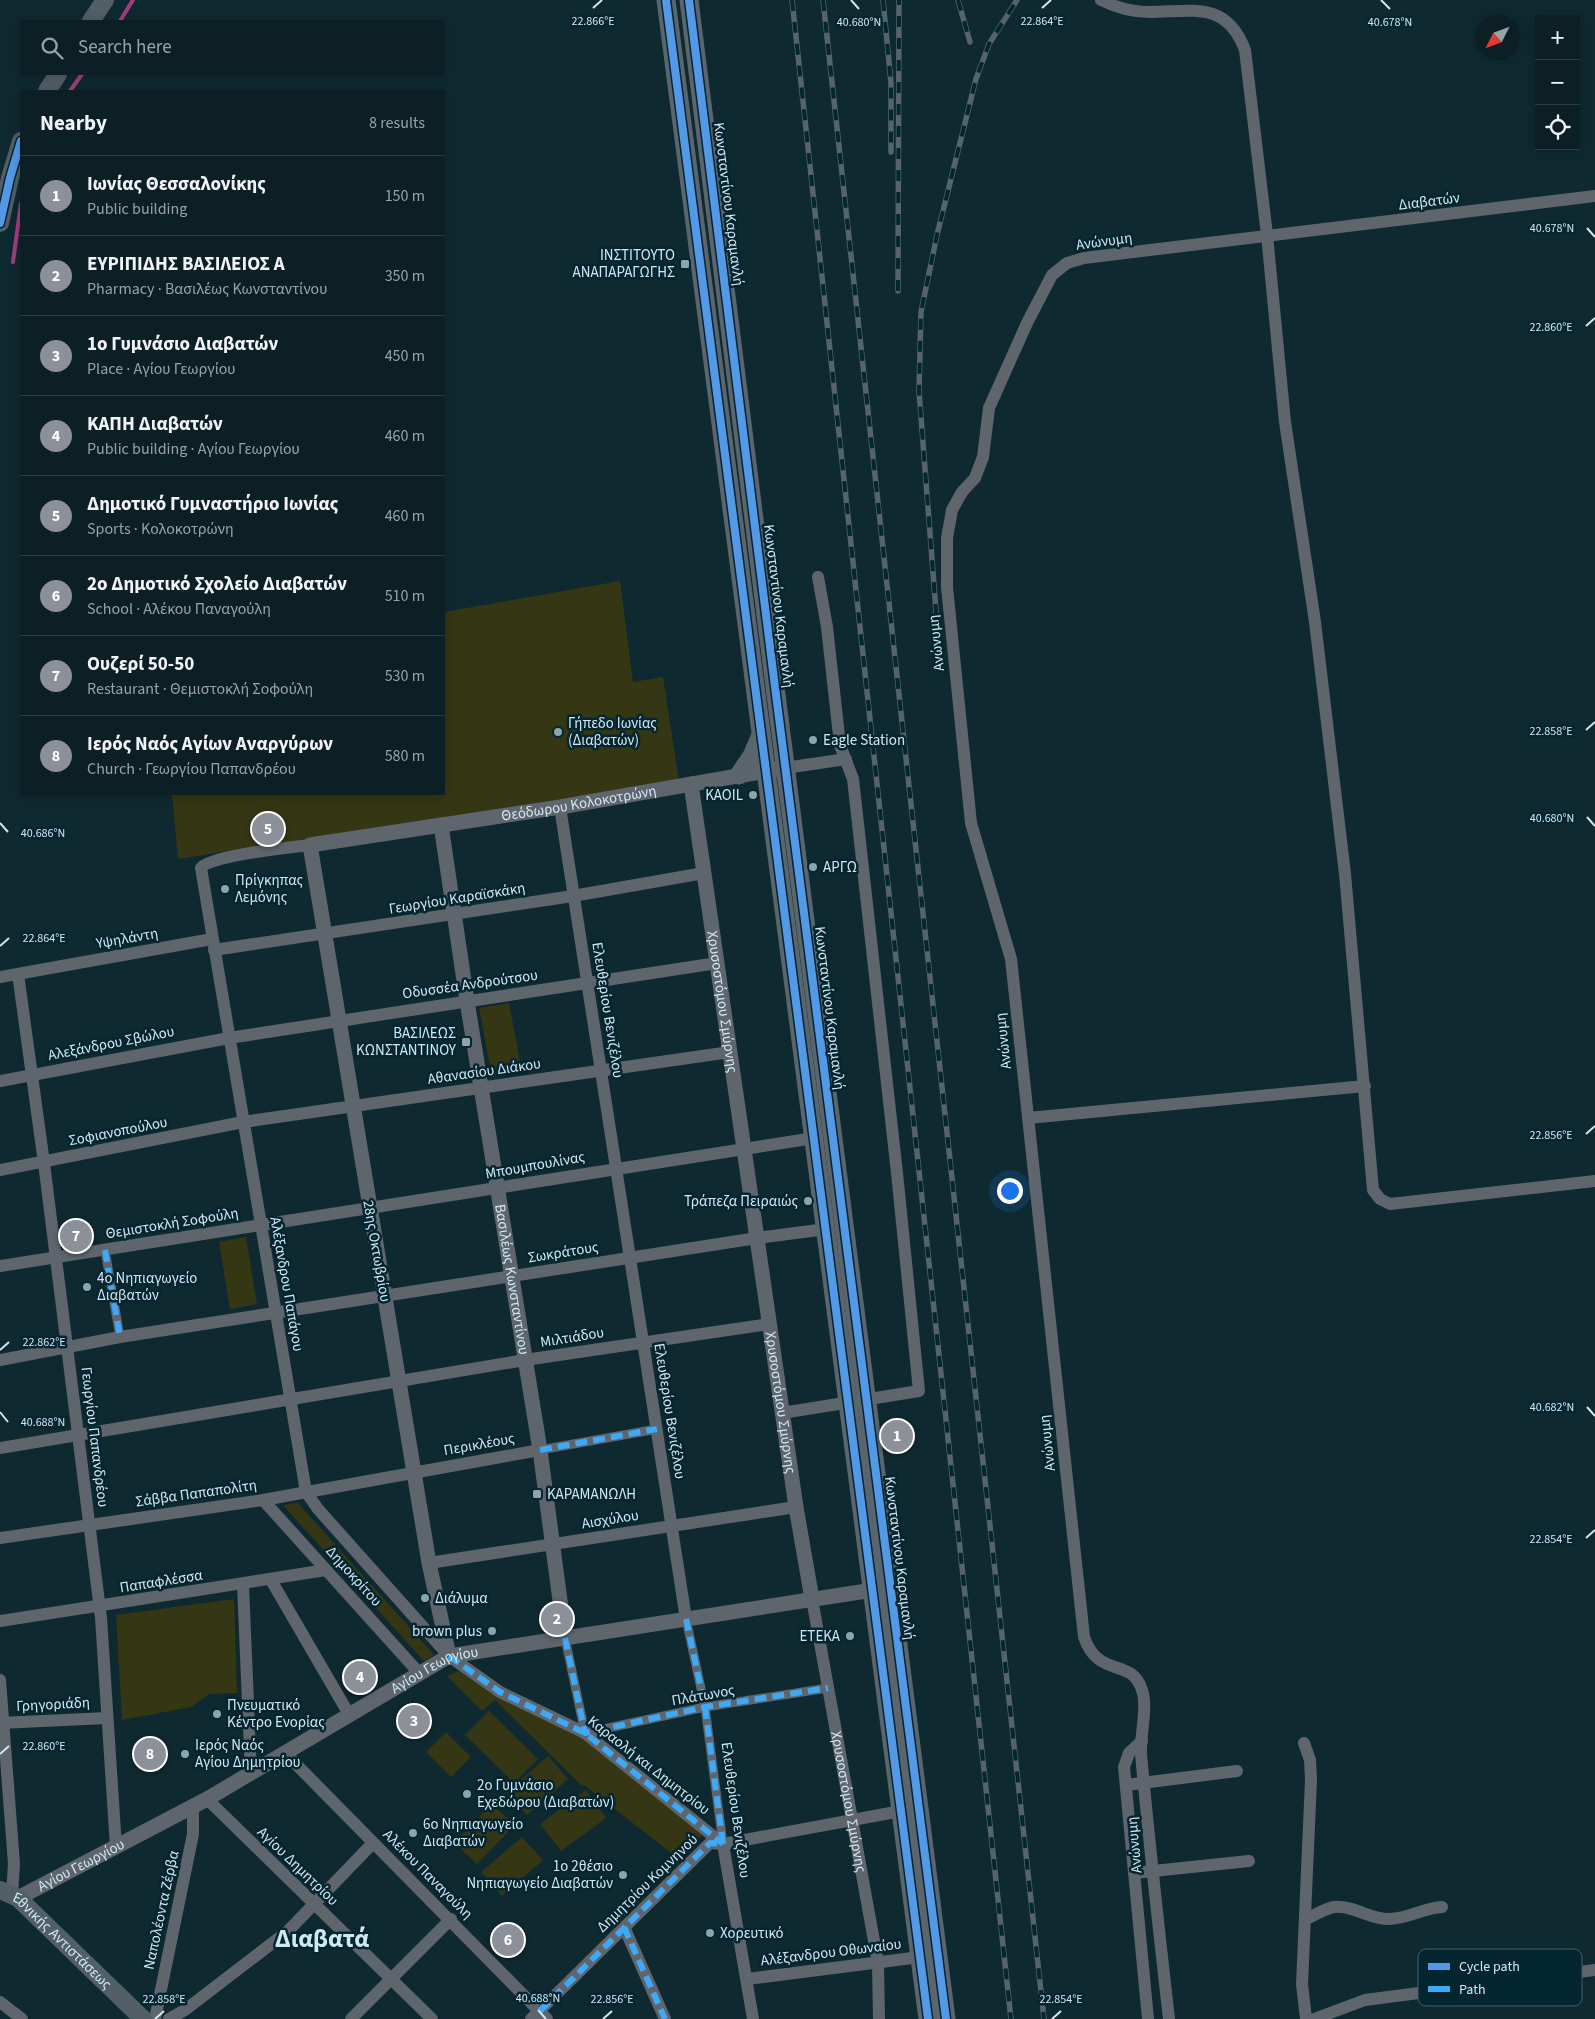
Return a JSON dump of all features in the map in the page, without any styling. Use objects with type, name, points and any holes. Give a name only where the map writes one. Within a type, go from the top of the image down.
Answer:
[{"type":"main road","points":[[92,20],[105,0]]},
{"type":"main road","name":"Κωνσταντίνου Καραμανλή","points":[[666,0],[826,1229],[857,1401],[946,2019]]},
{"type":"main road","name":"Κωνσταντίνου Καραμανλή","points":[[689,0],[786,768],[857,1401],[873,1590],[928,2019]]},
{"type":"main road","points":[[48,90],[57,75]]},
{"type":"main road","points":[[0,223],[20,144]]},
{"type":"main road","points":[[739,775],[752,756],[761,735]]},
{"type":"main road","name":"Εθνικής Αντιστάσεως","points":[[10,1894],[143,2019]]},
{"type":"street","points":[[1101,0],[1127,10],[1196,10],[1225,19],[1232,25],[1245,50],[1267,235],[1285,422],[1315,622],[1345,874],[1373,1190],[1380,1199],[1390,1204],[1595,1182]]},
{"type":"street","name":"Διαβατών","points":[[1267,235],[1595,196]]},
{"type":"street","name":"Ανώνυμη","points":[[1169,2019],[1145,1782],[1142,1741],[1143,1693],[1138,1678],[1131,1673],[1102,1664],[1092,1655],[1084,1637],[1011,959],[970,823],[947,587],[947,538],[952,510],[962,492],[975,478],[982,458],[989,408],[1026,323],[1052,275],[1067,263],[1084,258],[1267,235]]},
{"type":"street","points":[[782,1413],[919,1391],[853,778],[840,745],[828,636],[818,577]]},
{"type":"street","name":"Θεόδωρου Κολοκοτρώνη","points":[[310,845],[560,807],[739,775],[846,759]]},
{"type":"street","name":"Χρυσοστόμου Σμύρνης","points":[[691,784],[796,1507],[878,1963],[879,2019]]},
{"type":"street","name":"Ελευθερίου Βενιζέλου","points":[[560,807],[686,1619],[705,1707],[723,1844],[747,1979],[752,2019]]},
{"type":"street","name":"Βασιλέως Κωνσταντίνου","points":[[441,825],[467,1001],[499,1188],[540,1450],[565,1638],[585,1733]]},
{"type":"street","name":"Αλέξανδρου Παπάγου","points":[[310,845],[221,858],[207,861],[201,868],[290,1400],[306,1492],[318,1509],[448,1656]]},
{"type":"street","name":"28ης Οκτωβρίου","points":[[310,845],[429,1563],[448,1656]]},
{"type":"street","name":"Γεωργίου Καραϊσκάκη","points":[[213,945],[325,935],[574,896],[704,873]]},
{"type":"street","name":"Υψηλάντη","points":[[0,977],[213,945]]},
{"type":"street","name":"Οδυσσέα Ανδρούτσου","points":[[229,1038],[339,1019],[717,963]]},
{"type":"street","name":"Γεωργίου Παπανδρέου","points":[[18,974],[90,1523],[99,1607],[116,1847]]},
{"type":"street","name":"Αλεξάνδρου Σβώλου","points":[[0,1080],[229,1038]]},
{"type":"street","name":"Αθανασίου Διάκου","points":[[243,1122],[730,1052]]},
{"type":"street","points":[[1028,1118],[1365,1086]]},
{"type":"street","name":"Σοφιανοπούλου","points":[[0,1170],[44,1163],[243,1122]]},
{"type":"street","name":"Μπουμπουλίνας","points":[[261,1226],[814,1138]]},
{"type":"street","name":"Θεμιστοκλή Σοφούλη","points":[[0,1266],[261,1226]]},
{"type":"street","name":"Σωκράτους","points":[[0,1360],[120,1337],[630,1257],[826,1229]]},
{"type":"street","points":[[105,1250],[120,1337]]},
{"type":"street","name":"Μιλτιάδου","points":[[0,1448],[525,1360],[769,1324]]},
{"type":"street","name":"Περικλέους","points":[[306,1492],[657,1429]]},
{"type":"street","name":"Σάββα Παπαπολίτη","points":[[0,1538],[90,1523],[263,1500],[306,1492]]},
{"type":"street","name":"Δημοκρίτου","points":[[263,1500],[420,1674]]},
{"type":"street","name":"Αισχύλου","points":[[429,1563],[796,1507]]},
{"type":"street","name":"Παπαφλέσσα","points":[[0,1621],[243,1585],[326,1570]]},
{"type":"street","points":[[270,1580],[350,1716]]},
{"type":"street","points":[[243,1585],[251,1774]]},
{"type":"street","name":"Αγίου Γεωργίου","points":[[10,1894],[116,1847],[200,1803],[286,1754],[448,1656],[873,1590]]},
{"type":"street","name":"Καραολή και Δημητρίου","points":[[448,1656],[500,1692],[585,1733],[723,1844]]},
{"type":"street","points":[[0,1680],[14,1864],[10,1894]]},
{"type":"street","name":"Πλάτωνος","points":[[585,1733],[705,1707],[828,1688]]},
{"type":"street","name":"Γρηγοριάδη","points":[[2,1723],[107,1718]]},
{"type":"street","points":[[1142,1741],[1129,1753],[1124,1768],[1148,2019]]},
{"type":"street","points":[[1304,1743],[1310,1760],[1311,1780],[1302,1984],[1306,2019]]},
{"type":"street","name":"Αλέκου Παναγούλη","points":[[286,1754],[451,1919],[539,2016]]},
{"type":"street","points":[[1126,1785],[1237,1771]]},
{"type":"street","name":"Αγίου Δημητρίου","points":[[200,1803],[315,1904],[432,2019]]},
{"type":"street","name":"Ναπολέοντα Ζέρβα","points":[[155,2019],[200,1803]]},
{"type":"street","name":"Δημητρίου Κομνηνού","points":[[539,2016],[624,1927],[710,1844],[723,1844],[901,1811]]},
{"type":"street","points":[[170,2019],[185,2010],[288,1931],[373,1843]]},
{"type":"street","points":[[1134,1873],[1248,1861]]},
{"type":"street","points":[[1306,1919],[1325,1909],[1336,1907],[1388,1919],[1410,1916],[1430,1908],[1442,1907]]},
{"type":"street","points":[[350,2019],[451,1919]]},
{"type":"street","points":[[624,1927],[665,2019]]},
{"type":"street","name":"Αλέξανδρου Οθωναίου","points":[[747,1979],[920,1957]]},
{"type":"street","points":[[1582,1972],[1595,1970]]},
{"type":"street","points":[[1314,2019],[1365,2000],[1418,1993]]},
{"type":"street","points":[[0,2002],[22,2019]]},
{"type":"shaded area","name":"Γήπεδο Ιωνίας (Διαβατών)","points":[[620,581],[633,682],[663,677],[679,781],[178,859],[172,795],[445,795],[445,612]]},
{"type":"shaded area","points":[[509,1003],[522,1072],[492,1077],[479,1008]]},
{"type":"shaded area","points":[[246,1237],[257,1304],[230,1309],[219,1242]]},
{"type":"shaded area","points":[[298,1503],[434,1655],[424,1661],[283,1505]]},
{"type":"shaded area","points":[[234,1599],[237,1693],[209,1694],[191,1707],[122,1720],[116,1615]]},
{"type":"shaded area","points":[[459,1670],[582,1737],[704,1833],[679,1859],[584,1785],[582,1786],[495,1700],[482,1711],[447,1676]]},
{"type":"shaded area","points":[[489,1711],[538,1759],[514,1783],[465,1735]]},
{"type":"shaded area","points":[[446,1732],[471,1757],[451,1777],[426,1752]]},
{"type":"shaded area","points":[[548,1756],[568,1779],[527,1815],[507,1792]]},
{"type":"shaded area","points":[[586,1790],[606,1818],[561,1851],[540,1824]]},
{"type":"shaded area","points":[[492,1804],[515,1825],[477,1864],[454,1843]]},
{"type":"shaded area","points":[[522,1837],[543,1860],[502,1896],[481,1872]]},
{"type":"waterway","points":[[121,20],[133,0]]},
{"type":"waterway","points":[[71,90],[81,75]]},
{"type":"waterway","points":[[13,262],[20,210]]},
{"type":"railway","points":[[792,0],[1011,2019]]},
{"type":"railway","points":[[823,0],[1044,2019]]},
{"type":"railway","points":[[883,0],[891,83],[891,152]]},
{"type":"railway","points":[[898,291],[899,0]]},
{"type":"railway","points":[[958,0],[970,42]]},
{"type":"railway","points":[[938,637],[919,391],[921,312],[937,235],[976,79],[989,44],[1017,0]]},
{"type":"marked path","points":[[105,1250],[120,1337]]},
{"type":"marked path","points":[[540,1450],[657,1429]]},
{"type":"marked path","points":[[686,1619],[705,1707],[723,1844]]},
{"type":"marked path","points":[[565,1638],[585,1733],[705,1707],[828,1688]]},
{"type":"marked path","points":[[449,1656],[500,1692],[585,1733],[723,1844]]},
{"type":"marked path","points":[[540,2011],[710,1843],[723,1844]]},
{"type":"marked path","points":[[624,1927],[665,2019]]},
{"type":"cycle path","points":[[666,0],[928,2019]]},
{"type":"cycle path","points":[[689,0],[946,2019]]},
{"type":"cycle path","points":[[0,223],[20,144]]},
{"type":"place","name":"ΙΝΣΤΙΤΟΥΤΟ ΑΝΑΠΑΡΑΓΩΓΗΣ","points":[[685,264]]},
{"type":"place","name":"Γήπεδο Ιωνίας (Διαβατών)","points":[[558,732]]},
{"type":"place","name":"Eagle Station","points":[[813,740]]},
{"type":"place","name":"KAOIL","points":[[753,795]]},
{"type":"place","name":"Δημοτικό Γυμναστήριο Ιωνίας","points":[[268,829]]},
{"type":"place","name":"ΑΡΓΩ","points":[[813,867]]},
{"type":"place","name":"Πρίγκηπας Λεμόνης","points":[[225,889]]},
{"type":"place","name":"ΒΑΣΙΛΕΩΣ ΚΩΝΣΤΑΝΤΙΝΟΥ","points":[[466,1042]]},
{"type":"place","name":"Τράπεζα Πειραιώς","points":[[808,1201]]},
{"type":"place","name":"Ουζερί 50-50","points":[[76,1236]]},
{"type":"place","name":"4ο Νηπιαγωγείο Διαβατών","points":[[87,1287]]},
{"type":"place","name":"Ιωνίας Θεσσαλονίκης","points":[[897,1436]]},
{"type":"place","name":"ΚΑΡΑΜΑΝΩΛΗ","points":[[537,1494]]},
{"type":"place","name":"Διάλυμα","points":[[425,1598]]},
{"type":"place","name":"ΕΥΡΙΠΙΔΗΣ ΒΑΣΙΛΕΙΟΣ Α","points":[[557,1619]]},
{"type":"place","name":"brown plus","points":[[492,1631]]},
{"type":"place","name":"ΕΤΕΚΑ","points":[[850,1636]]},
{"type":"place","name":"ΚΑΠΗ Διαβατών","points":[[360,1677]]},
{"type":"place","name":"Πνευματικό Κέντρο Ενορίας","points":[[217,1714]]},
{"type":"place","name":"1ο Γυμνάσιο Διαβατών","points":[[414,1721]]},
{"type":"place","name":"Ιερός Ναός Αγίων Αναργύρων","points":[[150,1754]]},
{"type":"place","name":"Ιερός Ναός Αγίου Δημητρίου","points":[[185,1754]]},
{"type":"place","name":"2ο Γυμνάσιο Εχεδώρου (Διαβατών)","points":[[467,1794]]},
{"type":"place","name":"6ο Νηπιαγωγείο Διαβατών","points":[[413,1833]]},
{"type":"place","name":"1ο 2θέσιο Νηπιαγωγείο Διαβατών","points":[[623,1875]]},
{"type":"place","name":"Χορευτικό","points":[[710,1933]]},
{"type":"place","name":"2ο Δημοτικό Σχολείο Διαβατών","points":[[508,1940]]},
{"type":"district","name":"Διαβατά","points":[[322,1938]]}]
